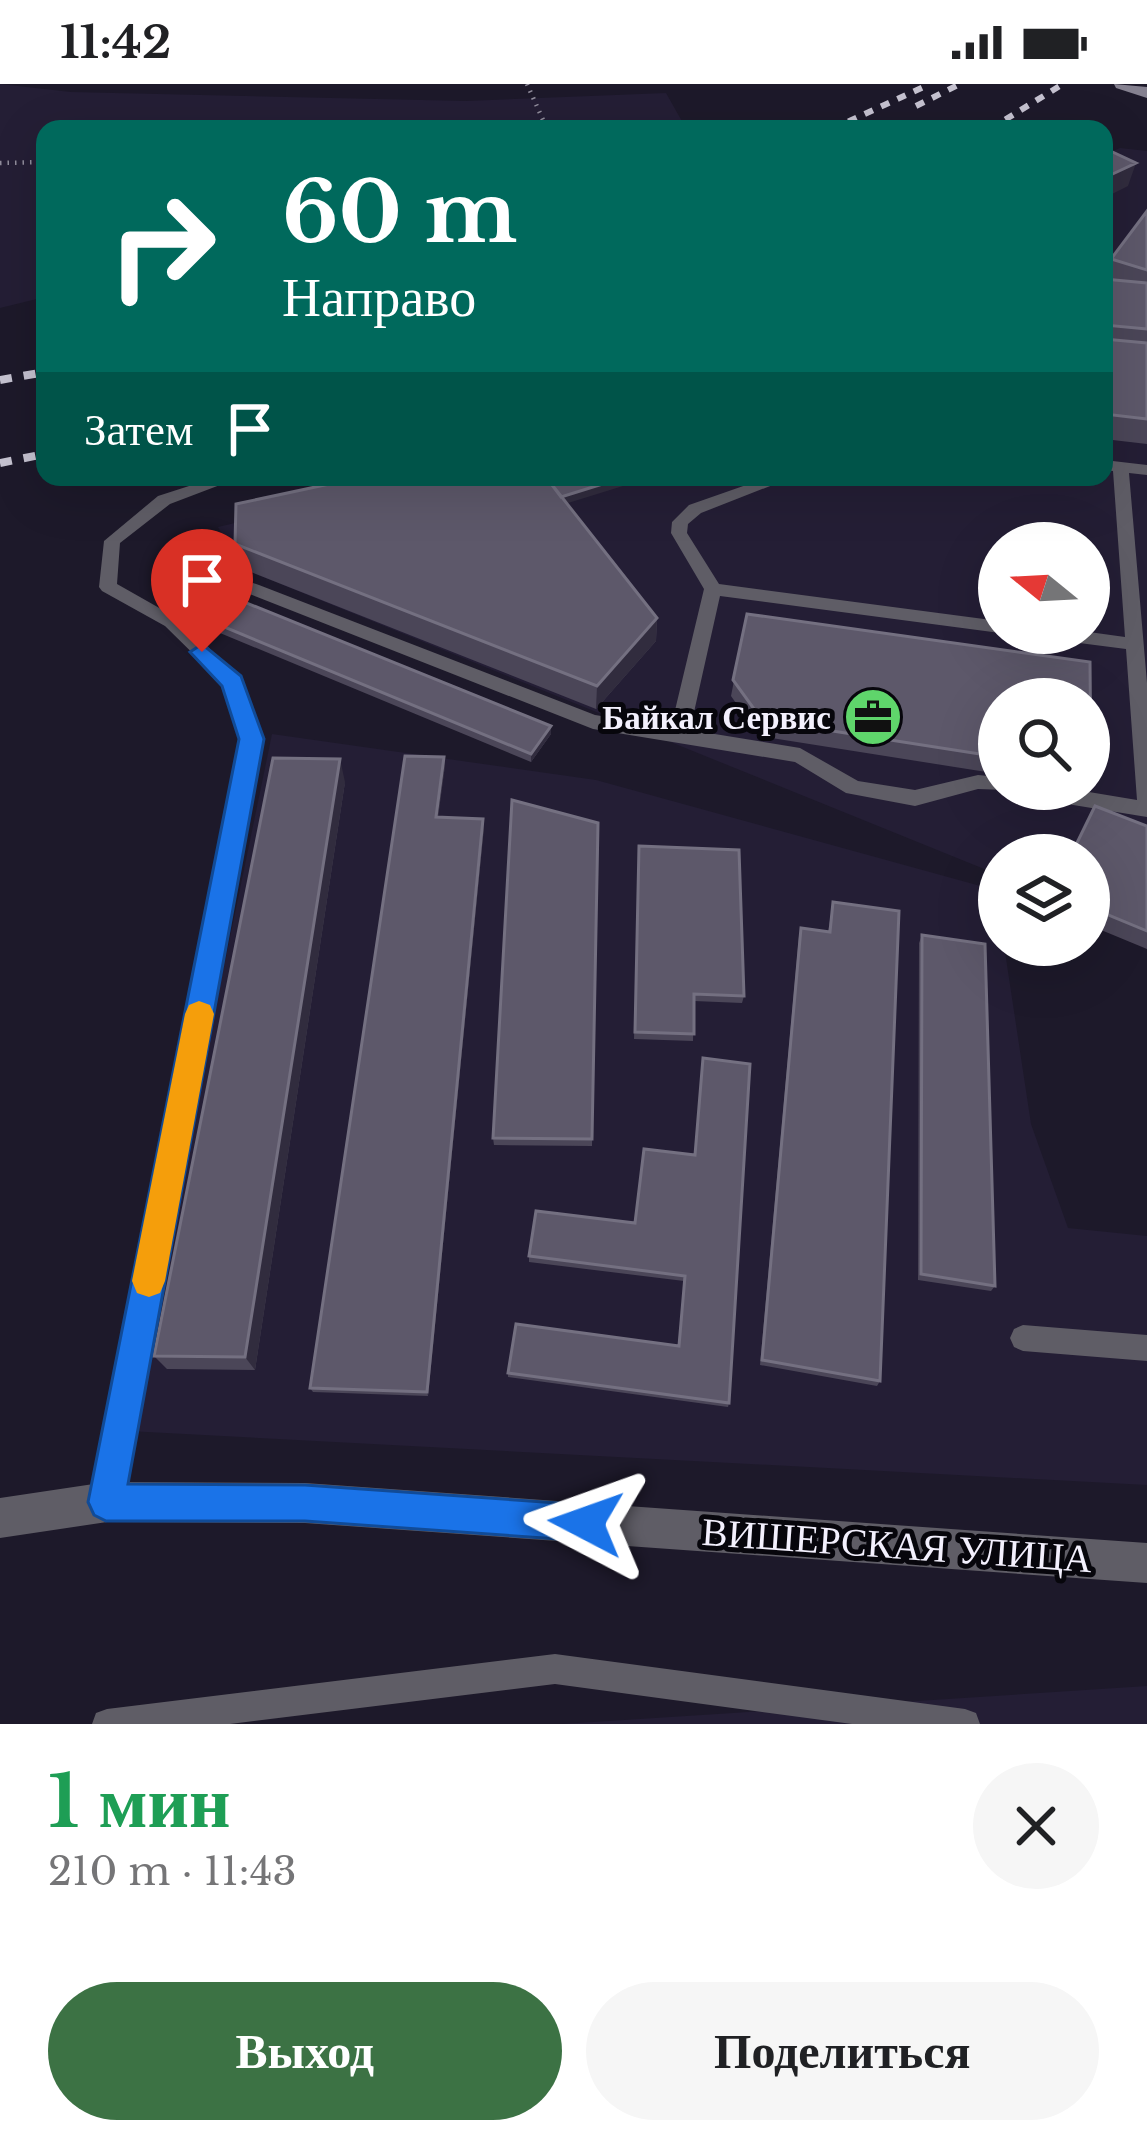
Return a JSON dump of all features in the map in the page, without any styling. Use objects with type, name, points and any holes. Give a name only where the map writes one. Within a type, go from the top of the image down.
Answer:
[{"type":"main road","points":[[1122,84],[1147,93]]},
{"type":"street","name":"ВИШЕРСКАЯ УЛИЦА","points":[[0,1518],[106,1502],[305,1503],[1147,1563]]},
{"type":"lane","points":[[1113,466],[1147,470]]},
{"type":"lane","points":[[1110,801],[1147,806],[1113,474]]},
{"type":"lane","points":[[106,1502],[251,739],[233,682],[171,622],[108,587],[112,542],[164,500],[206,486]]},
{"type":"lane","points":[[679,736],[713,589],[679,533],[684,514],[760,486]]},
{"type":"lane","points":[[253,589],[593,722],[800,755],[853,788],[915,798],[978,782]]},
{"type":"lane","points":[[713,589],[978,624]]},
{"type":"lane","points":[[1110,641],[1134,644]]},
{"type":"lane","points":[[1023,1338],[1147,1348]]},
{"type":"lane","points":[[107,1724],[555,1669],[965,1724]]},
{"type":"path","points":[[527,84],[543,120]]},
{"type":"path","points":[[0,163],[36,162]]},
{"type":"shaded area","points":[[0,84],[71,92],[466,101],[666,93],[681,120],[36,120],[36,299],[0,308]]},
{"type":"shaded area","points":[[1113,151],[1147,151],[1147,936],[1110,884],[1110,834],[978,834],[978,866],[241,568],[218,527],[393,486],[1113,486]]},
{"type":"shaded area","points":[[272,734],[596,780],[978,885],[978,966],[1007,966],[1031,1124],[1068,1228],[1147,1236],[1147,1485],[128,1431]]},
{"type":"shaded area","points":[[1147,1686],[1147,1724],[562,1724]]},
{"type":"building","points":[[1113,152],[1136,163],[1113,174]]},
{"type":"building","points":[[1147,211],[1147,270],[1113,256]]},
{"type":"building","points":[[1113,280],[1147,283],[1147,329],[1113,326]]},
{"type":"building","points":[[1113,340],[1147,343],[1147,419],[1113,415]]},
{"type":"building","points":[[320,486],[553,486],[657,618],[597,686],[235,544],[236,504]]},
{"type":"building","points":[[553,486],[596,486],[561,497]]},
{"type":"building","points":[[217,591],[551,726],[531,754],[193,614]]},
{"type":"building","name":"Байкал Сервис","points":[[747,614],[978,646],[978,654],[1033,654],[1090,662],[1090,678],[978,678],[978,754],[762,720],[733,680]]},
{"type":"building","points":[[405,756],[444,757],[436,817],[483,819],[427,1392],[310,1388]]},
{"type":"building","points":[[273,758],[340,759],[245,1357],[154,1356]]},
{"type":"building","points":[[512,800],[598,823],[592,1139],[493,1138]]},
{"type":"building","points":[[1093,810],[1147,826],[1147,931],[1110,916],[1110,834],[1081,834]]},
{"type":"building","points":[[639,846],[739,850],[744,996],[694,994],[694,1034],[635,1032]]},
{"type":"building","points":[[833,902],[899,911],[880,1381],[762,1360],[801,928],[830,932]]},
{"type":"building","points":[[922,935],[978,943],[978,966],[986,966],[995,1286],[921,1274]]},
{"type":"building","points":[[703,1058],[750,1064],[729,1403],[508,1373],[516,1324],[679,1346],[685,1276],[529,1256],[536,1211],[635,1223],[644,1149],[695,1155]]},
{"type":"railway","points":[[852,120],[930,84]]},
{"type":"railway","points":[[916,106],[960,84]]},
{"type":"railway","points":[[1005,120],[1063,84]]},
{"type":"railway","points":[[0,380],[36,374]]},
{"type":"railway","points":[[0,463],[36,456]]},
{"type":"slow traffic","points":[[149,1281],[199,1014]]},
{"type":"place","name":"Байкал Сервис","points":[[873,717]]},
{"type":"route","points":[[202,652],[233,682],[251,739],[106,1502],[305,1503],[586,1523]]}]
